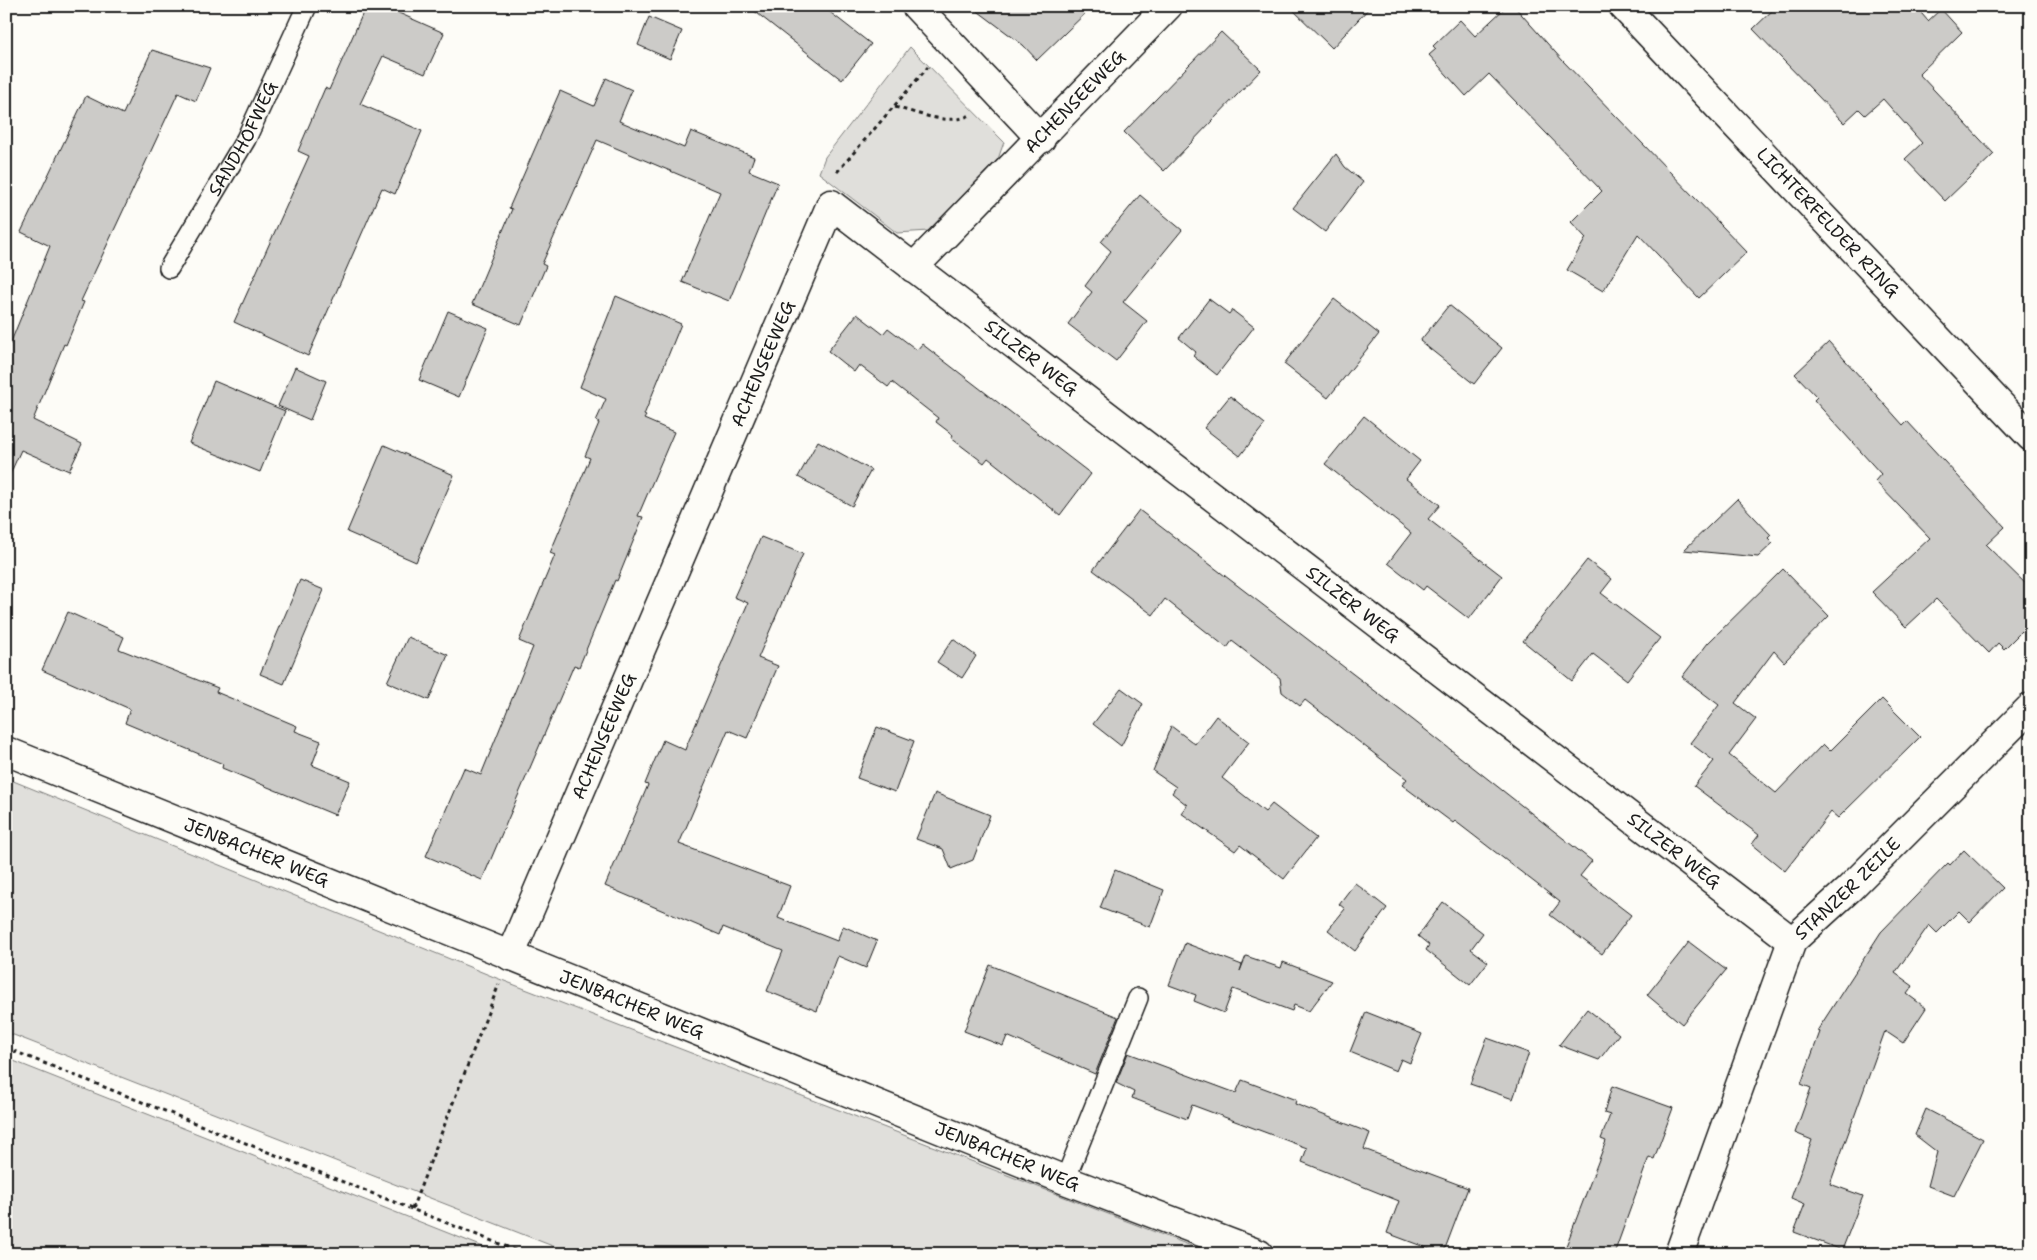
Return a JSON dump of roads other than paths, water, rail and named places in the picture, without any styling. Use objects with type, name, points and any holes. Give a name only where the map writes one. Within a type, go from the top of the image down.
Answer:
[{"type":"street","points":[[916,6],[1041,139]]},
{"type":"street","name":"ACHENSEEWEG","points":[[510,956],[831,204],[913,268],[1041,139],[1168,6]]},
{"type":"street","name":"LICHTERFELDER RING","points":[[1623,6],[2031,438]]},
{"type":"street","name":"SILZER WEG","points":[[913,268],[1792,941]]},
{"type":"street","name":"STANZER ZEILE","points":[[1679,1254],[1792,941],[1849,889],[2031,707]]},
{"type":"street","name":"JENBACHER WEG","points":[[6,751],[1065,1180],[1259,1254]]},
{"type":"lane","name":"SANDHOFWEG","points":[[170,268],[246,140],[307,6]]},
{"type":"lane","points":[[1065,1180],[1138,998]]}]
